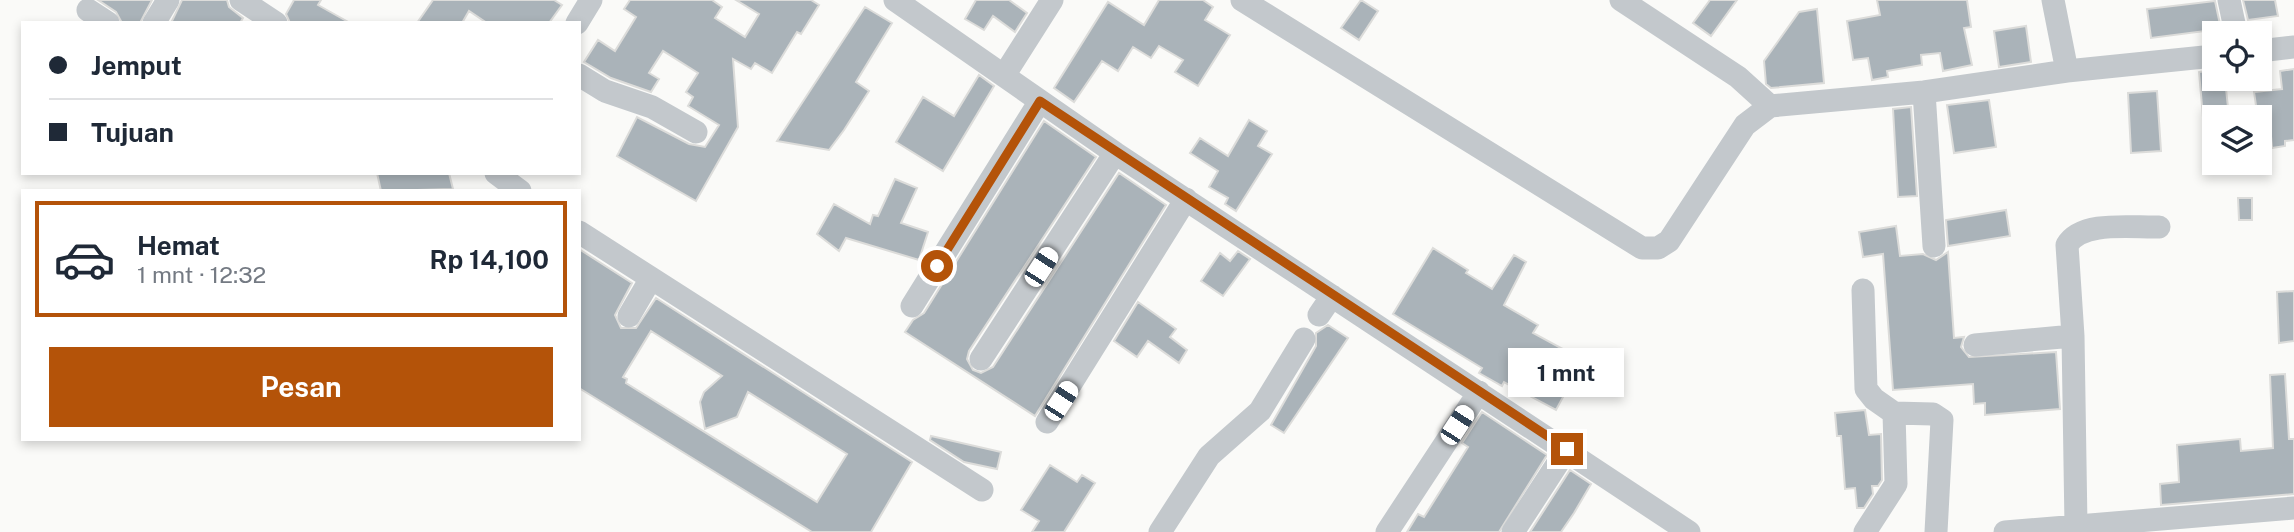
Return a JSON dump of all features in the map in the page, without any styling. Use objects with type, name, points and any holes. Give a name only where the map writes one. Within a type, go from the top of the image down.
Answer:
[{"type":"street","points":[[155,21],[168,0]]},
{"type":"street","points":[[241,0],[272,21]]},
{"type":"street","points":[[578,21],[591,0]]},
{"type":"street","points":[[895,0],[1186,199],[1325,305],[1479,392],[1689,532]]},
{"type":"street","points":[[1005,74],[1052,0]]},
{"type":"street","points":[[1241,0],[1642,248],[1658,248],[1669,241],[1745,125],[1770,106],[1924,92],[2067,71],[2202,57]]},
{"type":"street","points":[[1620,0],[1738,77],[1770,106]]},
{"type":"street","points":[[2053,0],[2067,71]]},
{"type":"street","points":[[2229,0],[2233,21]]},
{"type":"street","points":[[88,10],[105,21]]},
{"type":"street","points":[[2272,50],[2294,47]]},
{"type":"street","points":[[581,76],[605,90],[652,107],[696,132]]},
{"type":"street","points":[[1924,92],[1934,246]]},
{"type":"street","points":[[912,306],[1040,101]]},
{"type":"street","points":[[981,359],[1115,152]]},
{"type":"street","points":[[499,175],[517,189]]},
{"type":"street","points":[[1047,422],[1186,199]]},
{"type":"street","points":[[2076,526],[2073,336],[2067,245],[2073,236],[2084,230],[2159,227]]},
{"type":"street","points":[[581,233],[650,280],[982,489]]},
{"type":"street","points":[[629,316],[650,280]]},
{"type":"street","points":[[1863,290],[1866,389],[1874,399],[1894,413],[1933,414],[1941,420],[1936,532]]},
{"type":"street","points":[[1975,345],[2073,336]]},
{"type":"street","points":[[1160,532],[1209,456],[1260,411],[1304,339]]},
{"type":"street","points":[[1387,532],[1479,392]]},
{"type":"street","points":[[1865,532],[1896,484],[1894,413]]},
{"type":"street","points":[[1513,532],[1567,449]]},
{"type":"street","points":[[2005,532],[2076,526],[2220,523],[2294,508]]},
{"type":"building","points":[[98,0],[152,0],[141,21],[121,21],[116,12]]},
{"type":"building","points":[[182,0],[227,0],[229,7],[243,18],[241,21],[172,21]]},
{"type":"building","points":[[294,0],[321,0],[318,5],[346,21],[289,21],[286,14]]},
{"type":"building","points":[[433,0],[554,0],[562,5],[550,21],[484,21],[469,11],[463,21],[418,21]]},
{"type":"building","points":[[630,0],[712,0],[722,7],[715,18],[745,37],[759,14],[736,0],[811,0],[819,5],[801,34],[797,32],[772,73],[755,63],[751,69],[733,59],[738,127],[696,201],[617,156],[637,117],[689,144],[705,147],[719,125],[688,106],[693,97],[686,92],[698,73],[663,51],[649,73],[659,79],[651,92],[611,78],[584,62],[598,40],[615,51],[636,17],[624,9]]},
{"type":"building","points":[[976,0],[1009,0],[1027,13],[1015,32],[993,16],[984,30],[965,19]]},
{"type":"building","points":[[1159,0],[1203,0],[1213,7],[1205,20],[1230,35],[1198,86],[1175,72],[1183,60],[1159,46],[1151,58],[1133,47],[1118,71],[1102,61],[1074,102],[1054,88],[1108,2],[1144,25]]},
{"type":"building","points":[[1361,0],[1378,11],[1359,40],[1341,28]]},
{"type":"building","points":[[1710,0],[1737,0],[1711,36],[1693,23]]},
{"type":"building","points":[[1877,0],[1967,0],[1971,27],[1964,28],[1972,65],[1943,71],[1940,53],[1921,55],[1922,65],[1887,71],[1888,77],[1872,80],[1868,58],[1853,60],[1847,21],[1880,15]]},
{"type":"building","points":[[2243,0],[2275,0],[2278,16],[2248,20]]},
{"type":"building","points":[[2215,1],[2219,21],[2202,21],[2202,31],[2151,38],[2147,9]]},
{"type":"building","points":[[865,7],[892,23],[856,82],[869,91],[844,130],[829,150],[777,141]]},
{"type":"building","points":[[1817,9],[1824,83],[1771,88],[1766,84],[1764,61],[1799,12]]},
{"type":"building","points":[[2026,26],[2031,62],[1999,67],[1994,31]]},
{"type":"building","points":[[2294,69],[2294,140],[2285,141],[2285,146],[2272,148],[2272,105],[2256,105],[2254,92],[2282,89],[2280,71]]},
{"type":"building","points":[[2199,72],[2202,72],[2202,91],[2226,91],[2228,105],[2202,106]]},
{"type":"building","points":[[979,75],[994,86],[943,171],[896,142],[923,97],[954,116]]},
{"type":"building","points":[[2157,91],[2161,151],[2131,153],[2128,93]]},
{"type":"building","points":[[1989,100],[1996,147],[1954,153],[1947,105]]},
{"type":"building","points":[[1911,107],[1917,196],[1898,197],[1893,109]]},
{"type":"building","points":[[1249,120],[1267,131],[1258,146],[1272,154],[1236,211],[1225,204],[1228,198],[1209,187],[1218,171],[1190,153],[1200,138],[1228,156]]},
{"type":"building","points":[[1044,121],[1096,157],[969,351],[967,359],[973,370],[981,373],[993,367],[1119,173],[1166,205],[1035,416],[905,332],[913,320],[924,313]]},
{"type":"building","points":[[377,175],[450,175],[453,189],[381,189]]},
{"type":"building","points":[[895,179],[917,188],[901,223],[928,232],[919,260],[846,238],[839,251],[817,234],[834,204],[870,224],[873,215],[878,216]]},
{"type":"building","points":[[2238,198],[2252,198],[2252,220],[2239,220]]},
{"type":"building","points":[[2006,210],[2010,236],[1948,246],[1946,220]]},
{"type":"building","points":[[1896,226],[1900,256],[1923,254],[1936,260],[1948,252],[1954,338],[1964,337],[1961,347],[1969,357],[2056,352],[2060,409],[1985,415],[1985,403],[1974,404],[1973,384],[1893,390],[1883,254],[1863,257],[1859,232]]},
{"type":"building","points":[[1433,248],[1492,289],[1514,255],[1526,262],[1504,305],[1538,325],[1533,333],[1583,360],[1556,410],[1504,382],[1502,386],[1479,373],[1482,368],[1393,314]]},
{"type":"building","points":[[581,250],[632,283],[615,315],[621,328],[636,328],[656,298],[912,462],[871,532],[812,532],[581,389]],"holes":[[[651,331],[722,376],[704,392],[700,402],[705,429],[737,417],[748,392],[847,454],[817,502],[626,383],[627,379],[623,377]]]},
{"type":"building","points":[[1238,251],[1250,259],[1223,296],[1201,281],[1220,253],[1230,261]]},
{"type":"building","points":[[2294,291],[2294,341],[2279,343],[2277,292]]},
{"type":"building","points":[[1138,302],[1176,329],[1170,337],[1187,350],[1179,363],[1148,341],[1137,357],[1114,341]]},
{"type":"building","points":[[1328,325],[1348,338],[1284,433],[1271,425],[1316,346],[1316,333]]},
{"type":"building","points":[[2285,374],[2289,439],[2294,439],[2294,494],[2161,505],[2160,484],[2179,482],[2177,445],[2240,439],[2241,451],[2273,448],[2270,375]]},
{"type":"building","points":[[1865,410],[1869,435],[1881,434],[1882,480],[1878,486],[1872,486],[1873,494],[1864,508],[1857,508],[1855,488],[1845,489],[1841,436],[1837,436],[1835,413]]},
{"type":"building","points":[[1482,412],[1547,455],[1499,532],[1407,532],[1418,514],[1424,517],[1468,447],[1462,443]]},
{"type":"building","points":[[931,436],[1001,452],[997,469],[964,462],[930,440]]},
{"type":"building","points":[[1050,465],[1077,482],[1082,475],[1095,483],[1064,532],[1032,532],[1039,521],[1021,510]]},
{"type":"building","points":[[1570,470],[1591,484],[1574,513],[1561,532],[1530,532]]},
{"type":"route","points":[[937,266],[1040,101],[1567,449]]}]
